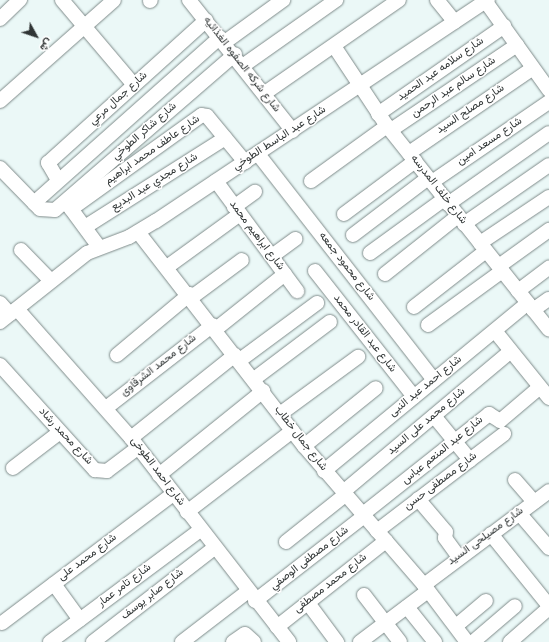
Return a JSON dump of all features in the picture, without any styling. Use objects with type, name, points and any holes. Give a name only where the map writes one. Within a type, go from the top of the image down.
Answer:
[{"type":"street","points":[[0,19],[20,0]]},
{"type":"street","points":[[62,0],[134,85]]},
{"type":"street","points":[[0,101],[114,0]]},
{"type":"street","points":[[34,203],[58,180],[223,39],[283,0]]},
{"type":"street","points":[[244,65],[336,0]]},
{"type":"street","points":[[265,93],[399,0]]},
{"type":"street","points":[[437,0],[455,22]]},
{"type":"street","name":"شارع شركه الصفوه الغذائيه","points":[[192,1],[244,65],[293,131]]},
{"type":"street","points":[[487,1],[533,68],[547,84]]},
{"type":"street","name":"شارع عبد الباسط الطوخي","points":[[9,315],[51,281],[99,247],[138,232],[293,131],[487,1]]},
{"type":"street","name":"شارع جمال مرعي","points":[[58,180],[48,163],[206,20]]},
{"type":"street","name":"شارع سلامه عبد الحميد","points":[[378,114],[504,26]]},
{"type":"street","name":"شارع سالم عبد الرحمن","points":[[311,181],[389,128],[517,45]]},
{"type":"street","name":"شارع خلف المدرسه","points":[[334,46],[378,114],[549,330]]},
{"type":"street","name":"شارع شاكر الطوخي","points":[[64,207],[235,54]]},
{"type":"street","name":"شارع مصلح السيد","points":[[344,214],[412,157],[533,68]]},
{"type":"street","name":"شارع مسعد امين","points":[[353,235],[430,180],[549,102]]},
{"type":"street","name":"شارع عاطف محمد ابراهيم","points":[[64,207],[202,115],[207,116],[245,162]]},
{"type":"street","points":[[370,253],[549,133]]},
{"type":"street","name":"شارع مجدي عبد البديع","points":[[85,227],[225,138]]},
{"type":"street","name":"شارع محمود جمعه","points":[[258,154],[434,380]]},
{"type":"street","points":[[385,274],[461,220],[549,165]]},
{"type":"street","points":[[0,168],[34,203],[45,212],[64,207],[85,227],[99,247]]},
{"type":"street","name":"شارع ابراهيم محمد","points":[[216,181],[297,290]]},
{"type":"street","points":[[167,267],[237,210],[255,192]]},
{"type":"street","points":[[414,307],[483,247],[549,197]]},
{"type":"street","points":[[428,325],[549,230]]},
{"type":"street","name":"شارع جمال خطاب","points":[[138,232],[191,296],[292,431],[324,471],[364,515],[426,588],[467,642]]},
{"type":"street","points":[[272,256],[295,239]]},
{"type":"street","points":[[21,250],[51,281]]},
{"type":"street","points":[[117,355],[191,296],[242,260]]},
{"type":"street","points":[[518,291],[549,268]]},
{"type":"street","name":"شارع عبد القادر محمد","points":[[315,271],[414,397]]},
{"type":"street","name":"شارع محمد الشرقاوى","points":[[106,408],[285,274]]},
{"type":"street","name":"شارع احمد عبد النبى","points":[[324,471],[495,331],[531,307],[549,299]]},
{"type":"street","name":"شارع احمد الطوخى","points":[[0,303],[9,315],[106,408],[159,475],[251,597],[289,642]]},
{"type":"street","points":[[134,443],[238,358],[317,303]]},
{"type":"street","points":[[254,379],[330,322]]},
{"type":"street","points":[[495,331],[545,393]]},
{"type":"street","name":"شارع محمد على السيد","points":[[286,542],[511,351]]},
{"type":"street","points":[[280,414],[358,357]]},
{"type":"street","name":"شارع محمد رشاد","points":[[0,365],[60,432],[99,472],[107,471],[134,443]]},
{"type":"street","points":[[304,446],[376,388]]},
{"type":"street","points":[[159,475],[263,391]]},
{"type":"street","name":"شارع عبد المنعم عباس","points":[[364,515],[489,414],[500,421],[545,393]]},
{"type":"street","points":[[434,416],[470,460]]},
{"type":"street","points":[[187,512],[292,431]]},
{"type":"street","points":[[13,468],[60,432]]},
{"type":"street","name":"شارع مصطفى حسن","points":[[381,536],[418,499],[504,434]]},
{"type":"street","points":[[515,480],[534,502]]},
{"type":"street","name":"شارع مصيلحى السيد","points":[[360,642],[407,607],[459,557],[549,491]]},
{"type":"street","name":"شارع محمد على","points":[[2,623],[173,494]]},
{"type":"street","points":[[418,499],[446,532],[445,538],[459,557]]},
{"type":"street","points":[[519,513],[549,548]]},
{"type":"street","name":"شارع مصطفى الوصفي","points":[[182,642],[196,638],[364,515]]},
{"type":"street","name":"شارع تامر عمار","points":[[50,642],[200,530]]},
{"type":"street","points":[[491,534],[549,607],[510,642]]},
{"type":"street","name":"شارع محمد مصطفى","points":[[276,627],[308,603],[381,536]]},
{"type":"street","name":"شارع صابر يوسف","points":[[93,642],[214,548]]},
{"type":"street","points":[[54,584],[80,620]]},
{"type":"street","points":[[364,595],[400,642]]},
{"type":"street","points":[[456,626],[486,601]]},
{"type":"street","points":[[308,603],[338,642]]},
{"type":"street","points":[[473,642],[515,606]]},
{"type":"street","points":[[407,607],[435,642]]},
{"type":"street","points":[[233,642],[245,634],[254,642]]}]
